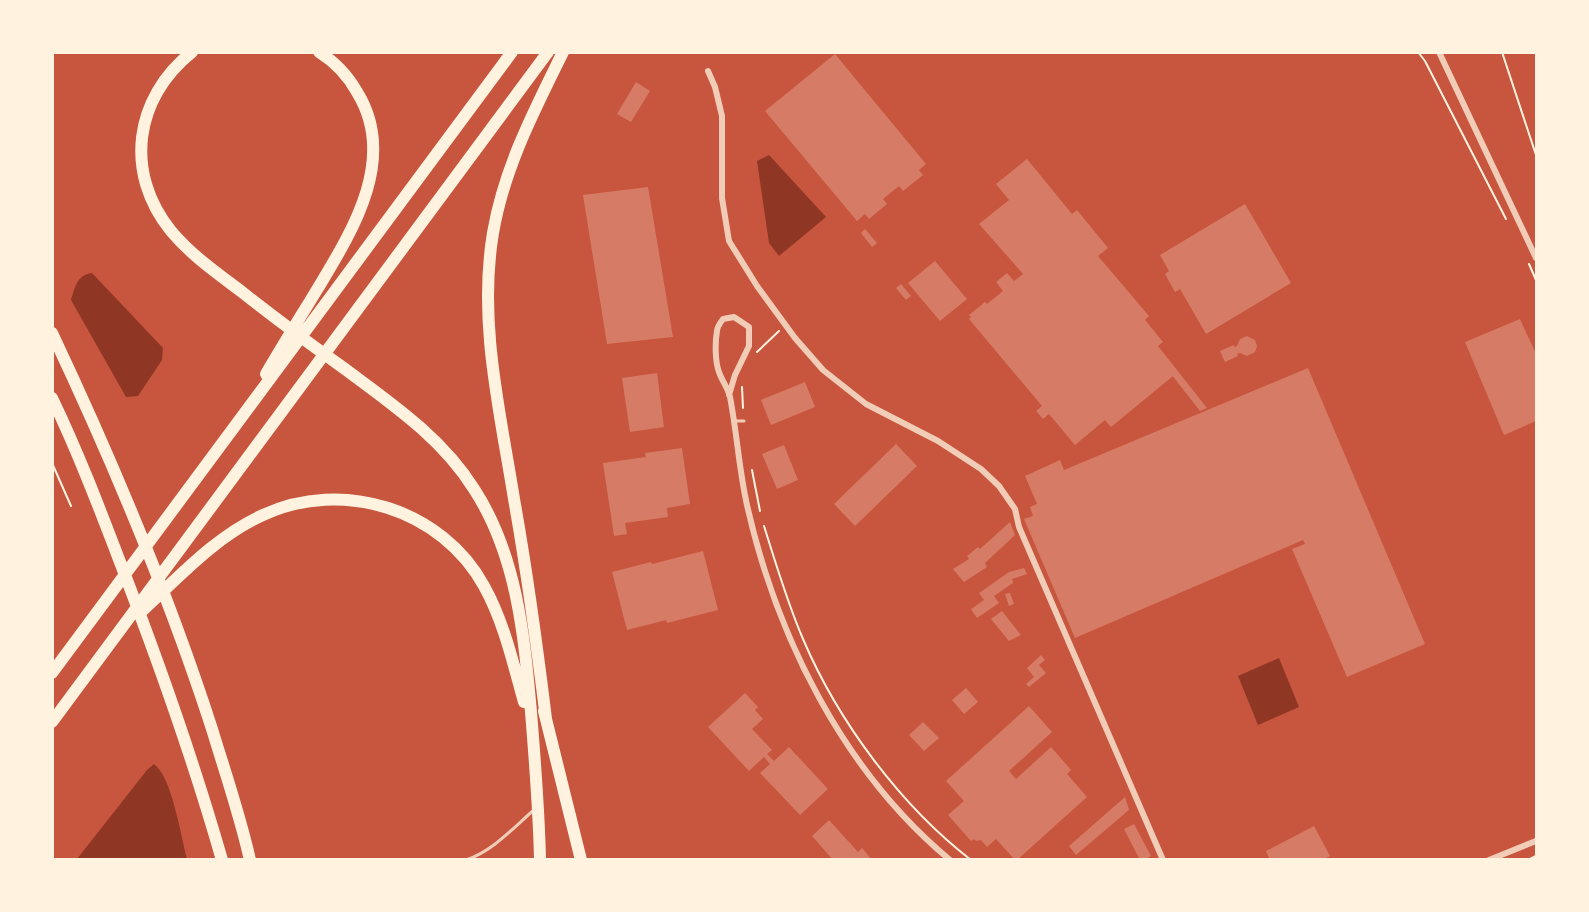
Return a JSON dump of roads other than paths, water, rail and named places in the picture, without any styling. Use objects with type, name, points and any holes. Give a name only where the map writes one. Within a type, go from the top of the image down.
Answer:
[{"type":"highway","points":[[192,52],[168,74],[159,87],[150,103],[145,122],[141,138],[141,156],[146,186],[153,203],[171,231],[208,266],[387,400],[430,435],[448,454],[474,489],[491,517],[508,563],[526,652],[546,718],[581,860]]},
{"type":"highway","points":[[285,352],[305,309],[359,215],[368,188],[373,158],[371,129],[361,98],[343,73],[319,52]]},
{"type":"highway","points":[[52,673],[222,444],[285,352],[316,317],[512,52]]},
{"type":"highway","points":[[52,722],[548,52]]},
{"type":"highway","points":[[546,718],[526,570],[489,343],[488,305],[493,233],[508,173],[524,133],[563,52]]},
{"type":"highway","points":[[52,333],[132,509],[184,646],[218,748],[250,858]]},
{"type":"highway","points":[[52,398],[92,488],[151,642],[183,731],[222,860]]},
{"type":"highway","points":[[120,632],[185,572],[238,529],[262,515],[293,504],[322,500],[352,500],[382,506],[410,516],[437,532],[455,548],[484,584],[502,627],[533,732]]},
{"type":"highway","points":[[526,652],[540,860]]},
{"type":"street","points":[[1439,52],[1536,258]]},
{"type":"street","points":[[708,71],[715,87],[722,116],[722,198],[729,241],[785,325],[823,370],[866,404],[938,441],[981,469],[999,486],[1015,509],[1019,527],[1163,860]]},
{"type":"street","points":[[729,395],[735,375],[749,346],[748,327],[734,317],[723,319],[717,329],[718,370],[729,395],[747,505],[777,609],[799,659],[826,709],[856,756],[909,821],[950,860]]},
{"type":"street","points":[[1489,860],[1536,841]]},
{"type":"lane","points":[[733,421],[744,421]]},
{"type":"lane","points":[[466,860],[494,846],[538,806]]}]
